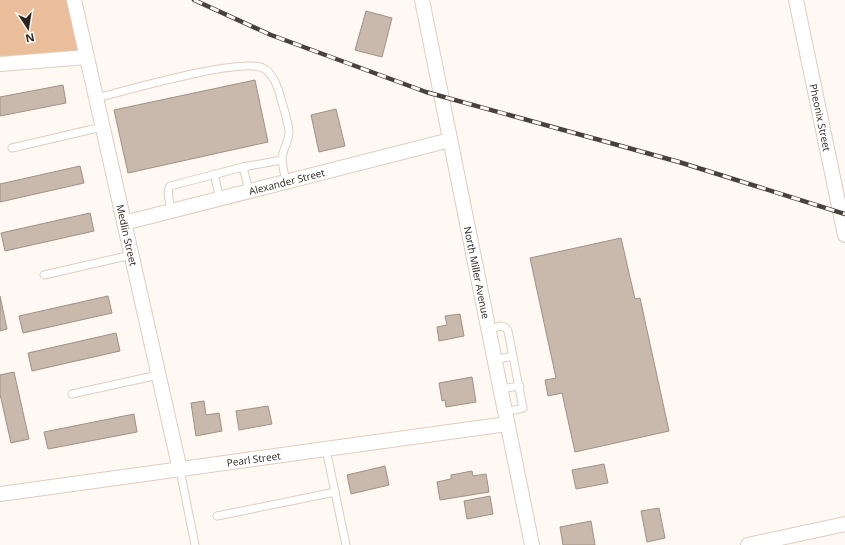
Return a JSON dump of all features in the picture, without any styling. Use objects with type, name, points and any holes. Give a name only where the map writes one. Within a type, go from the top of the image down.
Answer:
[{"type":"street","name":"Medlin Street","points":[[74,0],[180,470]]},
{"type":"street","name":"North Miller Avenue","points":[[422,0],[532,545]]},
{"type":"street","name":"Pheonix Street","points":[[796,0],[845,235]]},
{"type":"street","points":[[0,64],[87,58]]},
{"type":"street","name":"Alexander Street","points":[[124,223],[450,140]]},
{"type":"street","name":"Pearl Street","points":[[0,494],[326,449],[506,418]]},
{"type":"street","points":[[748,545],[845,524]]},
{"type":"lane","points":[[96,98],[217,69],[245,66],[263,68],[276,84],[289,131],[282,160],[286,182]]},
{"type":"lane","points":[[12,148],[102,127]]},
{"type":"lane","points":[[172,211],[168,192],[170,186],[243,167],[282,160]]},
{"type":"lane","points":[[243,167],[249,191]]},
{"type":"lane","points":[[214,174],[220,199]]},
{"type":"lane","points":[[44,275],[131,255]]},
{"type":"lane","points":[[488,329],[502,326],[508,331],[520,386],[523,408],[506,418]]},
{"type":"lane","points":[[494,360],[513,356]]},
{"type":"lane","points":[[72,394],[158,375]]},
{"type":"lane","points":[[500,389],[520,386]]},
{"type":"lane","points":[[326,449],[346,545]]},
{"type":"lane","points":[[180,470],[195,545]]},
{"type":"lane","points":[[217,516],[335,492]]},
{"type":"shaded area","points":[[0,0],[74,0],[87,57],[0,64]]},
{"type":"building","points":[[366,11],[392,18],[382,57],[355,50]]},
{"type":"building","points":[[255,80],[268,142],[128,173],[114,110]]},
{"type":"building","points":[[63,85],[66,103],[0,116],[0,97]]},
{"type":"building","points":[[336,109],[345,146],[319,152],[311,115]]},
{"type":"building","points":[[80,166],[84,183],[0,202],[0,184]]},
{"type":"building","points":[[90,213],[94,231],[5,251],[1,233]]},
{"type":"building","points":[[621,238],[635,299],[640,298],[669,431],[575,452],[562,393],[548,396],[545,380],[556,378],[530,258]]},
{"type":"building","points":[[0,296],[7,329],[0,331]]},
{"type":"building","points":[[108,296],[112,313],[23,333],[19,316]]},
{"type":"building","points":[[460,314],[464,336],[439,341],[437,327],[447,325],[445,316]]},
{"type":"building","points":[[116,333],[120,351],[32,371],[28,353]]},
{"type":"building","points":[[14,372],[29,439],[11,443],[0,394],[0,375]]},
{"type":"building","points":[[472,377],[476,402],[446,407],[445,400],[442,401],[439,383]]},
{"type":"building","points":[[204,401],[206,415],[219,413],[222,431],[196,436],[191,403]]},
{"type":"building","points":[[268,406],[272,424],[239,430],[236,411]]},
{"type":"building","points":[[134,414],[137,432],[48,449],[44,432]]},
{"type":"building","points":[[604,464],[608,483],[576,489],[572,470]]},
{"type":"building","points":[[385,466],[389,485],[351,494],[347,475]]},
{"type":"building","points":[[472,471],[473,476],[486,474],[489,492],[440,500],[437,482],[451,479],[451,475]]},
{"type":"building","points":[[490,496],[493,514],[467,519],[464,501]]},
{"type":"building","points":[[659,508],[665,538],[647,542],[641,511]]},
{"type":"building","points":[[591,521],[595,545],[563,545],[560,527]]},
{"type":"railway","points":[[194,0],[271,35],[426,92],[679,162],[845,214]]}]
